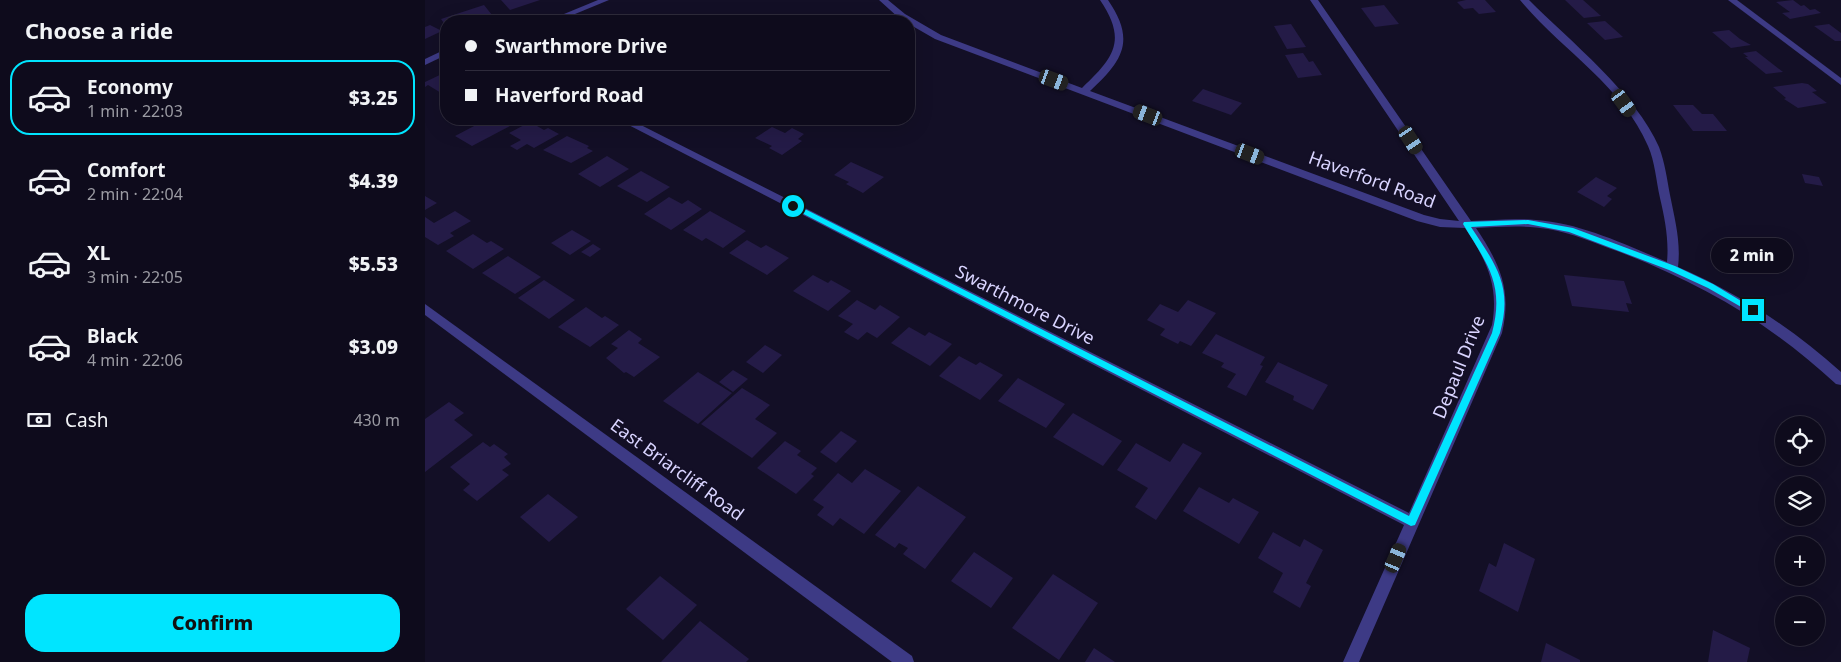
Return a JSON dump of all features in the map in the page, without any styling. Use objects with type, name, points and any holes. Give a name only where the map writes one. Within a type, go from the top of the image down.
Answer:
[{"type":"street","points":[[566,15],[605,0]]},
{"type":"street","name":"Haverford Road","points":[[883,0],[901,15]]},
{"type":"street","points":[[1084,91],[1109,67],[1116,56],[1120,43],[1119,21],[1104,0]]},
{"type":"street","name":"Depaul Drive","points":[[1314,0],[1466,224],[1494,269],[1501,292],[1499,321],[1496,333],[1411,522],[1351,662]]},
{"type":"street","points":[[1524,0],[1599,75],[1624,103],[1651,142],[1658,159],[1671,222],[1674,259],[1672,268]]},
{"type":"street","points":[[1732,0],[1841,82]]},
{"type":"street","name":"Haverford Road","points":[[915,24],[938,37],[1421,218],[1445,224],[1528,222],[1549,225],[1570,230],[1672,268],[1711,286],[1759,314],[1819,359],[1841,380]]},
{"type":"street","points":[[425,62],[440,55]]},
{"type":"street","name":"Swarthmore Drive","points":[[634,125],[1411,522]]},
{"type":"street","name":"East Briarcliff Road","points":[[425,309],[906,662]]},
{"type":"building","points":[[501,0],[540,0],[510,10]]},
{"type":"building","points":[[1485,0],[1496,12],[1479,14],[1473,8],[1464,9],[1457,2]]},
{"type":"building","points":[[1565,0],[1583,0],[1601,16],[1584,18]]},
{"type":"building","points":[[1793,0],[1801,6],[1804,5],[1810,10],[1815,9],[1821,13],[1790,19],[1782,13],[1790,12],[1776,2]]},
{"type":"building","points":[[484,5],[492,15],[453,15]]},
{"type":"building","points":[[1384,5],[1399,24],[1375,27],[1361,8]]},
{"type":"building","points":[[1605,21],[1623,37],[1605,40],[1587,23]]},
{"type":"building","points":[[1291,24],[1306,47],[1287,49],[1274,26]]},
{"type":"building","points":[[1829,24],[1841,33],[1841,41],[1835,41],[1814,26]]},
{"type":"building","points":[[430,25],[440,30],[440,32],[425,39],[425,27]]},
{"type":"building","points":[[1729,30],[1751,45],[1731,48],[1712,32]]},
{"type":"building","points":[[1756,51],[1783,72],[1766,74],[1745,57],[1748,57],[1743,53]]},
{"type":"building","points":[[1303,53],[1309,62],[1313,61],[1322,75],[1298,78],[1285,55]]},
{"type":"building","points":[[440,75],[440,92],[428,85],[425,87],[425,82]]},
{"type":"building","points":[[1802,83],[1808,84],[1817,91],[1812,92],[1827,103],[1798,108],[1784,99],[1786,98],[1773,87]]},
{"type":"building","points":[[1203,89],[1242,103],[1231,115],[1192,101]]},
{"type":"building","points":[[1673,105],[1693,105],[1702,114],[1713,114],[1727,131],[1693,131]]},
{"type":"building","points":[[476,125],[512,125],[472,146],[455,136]]},
{"type":"building","points":[[524,125],[535,125],[544,130],[548,128],[559,134],[534,148],[527,144],[517,150],[510,146],[521,140],[509,133]]},
{"type":"building","points":[[772,127],[785,133],[792,128],[804,134],[798,139],[802,141],[782,155],[769,148],[772,146],[755,138]]},
{"type":"building","points":[[567,136],[589,146],[587,148],[593,151],[571,163],[543,150]]},
{"type":"building","points":[[607,156],[629,169],[600,187],[578,174]]},
{"type":"building","points":[[851,162],[884,177],[863,193],[846,184],[849,182],[834,175]]},
{"type":"building","points":[[641,171],[670,187],[647,202],[617,186]]},
{"type":"building","points":[[1802,174],[1819,177],[1823,186],[1805,183]]},
{"type":"building","points":[[1596,177],[1617,188],[1607,196],[1612,199],[1604,207],[1577,192]]},
{"type":"building","points":[[425,196],[437,203],[425,210]]},
{"type":"building","points":[[669,197],[682,204],[688,200],[702,209],[671,230],[644,214]]},
{"type":"building","points":[[455,211],[471,221],[450,233],[454,236],[438,245],[425,237],[425,217],[434,223]]},
{"type":"building","points":[[710,211],[746,231],[723,248],[706,238],[702,241],[683,230]]},
{"type":"building","points":[[572,230],[591,241],[570,255],[551,243]]},
{"type":"building","points":[[473,234],[487,243],[491,241],[504,249],[473,269],[446,251]]},
{"type":"building","points":[[747,240],[761,248],[766,245],[789,258],[767,275],[729,253]]},
{"type":"building","points":[[593,244],[601,249],[590,257],[581,252]]},
{"type":"building","points":[[508,256],[541,277],[515,294],[482,273]]},
{"type":"building","points":[[813,275],[828,283],[831,280],[851,291],[828,311],[793,291]]},
{"type":"building","points":[[1564,275],[1624,281],[1632,304],[1626,303],[1629,312],[1572,306]]},
{"type":"building","points":[[544,280],[575,300],[549,319],[518,298]]},
{"type":"building","points":[[857,300],[875,310],[880,305],[900,317],[877,338],[867,332],[858,340],[844,332],[853,324],[838,316]]},
{"type":"building","points":[[1188,300],[1216,313],[1191,346],[1180,341],[1178,344],[1160,335],[1165,329],[1147,320],[1160,304],[1178,312]]},
{"type":"building","points":[[586,307],[602,318],[605,316],[619,325],[590,347],[558,327]]},
{"type":"building","points":[[909,327],[925,336],[929,332],[952,344],[930,366],[891,343]]},
{"type":"building","points":[[629,330],[642,339],[638,343],[660,357],[634,377],[626,372],[624,373],[606,358],[618,348],[611,344]]},
{"type":"building","points":[[1216,334],[1265,357],[1260,365],[1263,366],[1246,396],[1227,387],[1236,374],[1221,367],[1224,363],[1202,353]]},
{"type":"building","points":[[765,345],[782,355],[763,373],[746,362]]},
{"type":"building","points":[[959,356],[976,365],[980,362],[1003,375],[980,400],[939,376]]},
{"type":"building","points":[[1278,362],[1328,385],[1313,410],[1293,400],[1294,396],[1265,382]]},
{"type":"building","points":[[733,370],[748,379],[733,392],[719,382]]},
{"type":"building","points":[[698,372],[732,393],[698,424],[663,401]]},
{"type":"building","points":[[1018,378],[1065,404],[1046,428],[998,401]]},
{"type":"building","points":[[742,388],[770,405],[755,419],[777,433],[752,458],[701,424]]},
{"type":"building","points":[[449,402],[464,413],[454,420],[473,435],[425,472],[425,419]]},
{"type":"building","points":[[1073,413],[1122,441],[1103,466],[1053,437]]},
{"type":"building","points":[[841,431],[857,441],[836,463],[820,452]]},
{"type":"building","points":[[785,441],[801,451],[797,455],[817,468],[811,474],[814,476],[796,494],[757,468]]},
{"type":"building","points":[[483,442],[490,447],[494,444],[508,454],[504,457],[511,464],[502,470],[509,475],[477,501],[463,490],[470,484],[450,467]]},
{"type":"building","points":[[1136,443],[1170,462],[1183,443],[1202,453],[1156,520],[1135,507],[1148,488],[1117,470]]},
{"type":"building","points":[[865,469],[901,491],[864,534],[840,518],[833,526],[817,515],[824,507],[813,500],[838,473],[852,483]]},
{"type":"building","points":[[918,486],[966,517],[925,569],[903,554],[908,548],[899,543],[895,548],[875,535]]},
{"type":"building","points":[[1199,487],[1229,503],[1233,498],[1259,512],[1239,544],[1183,511]]},
{"type":"building","points":[[548,494],[578,517],[549,542],[520,517]]},
{"type":"building","points":[[1273,532],[1300,547],[1304,539],[1323,550],[1306,583],[1311,586],[1300,608],[1273,592],[1283,573],[1258,558]]},
{"type":"building","points":[[1504,543],[1535,559],[1518,612],[1479,591],[1489,563],[1496,567]]},
{"type":"building","points":[[974,552],[1013,578],[991,608],[951,581]]},
{"type":"building","points":[[1053,574],[1098,603],[1059,660],[1012,628]]},
{"type":"building","points":[[660,576],[697,605],[663,640],[626,609]]},
{"type":"building","points":[[700,621],[749,659],[746,662],[661,662]]},
{"type":"building","points":[[1713,630],[1750,648],[1747,662],[1708,662]]},
{"type":"building","points":[[1546,643],[1580,660],[1580,662],[1541,662]]},
{"type":"building","points":[[1094,648],[1115,662],[1085,662]]},
{"type":"route","points":[[793,206],[1411,522],[1496,333],[1499,321],[1501,292],[1494,269],[1466,224],[1528,222],[1570,230],[1672,268],[1711,286],[1753,310]]}]
